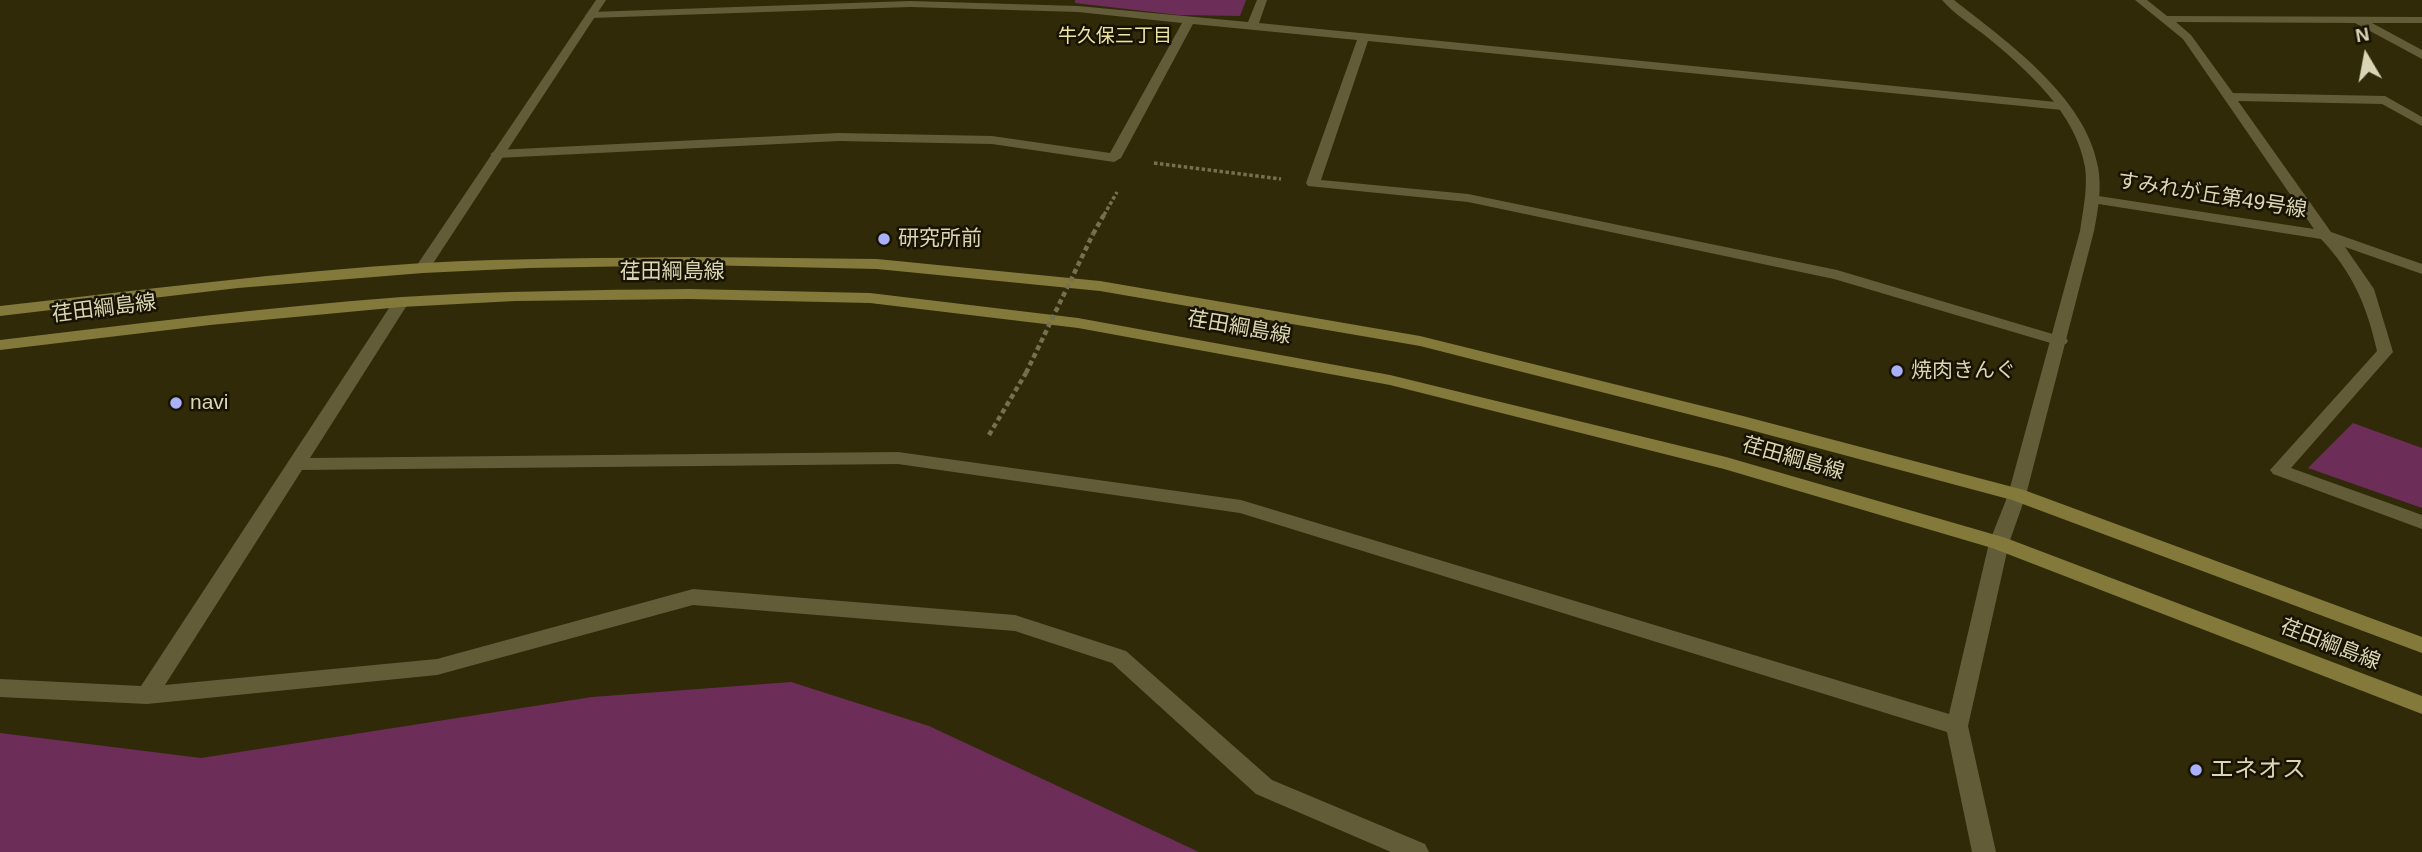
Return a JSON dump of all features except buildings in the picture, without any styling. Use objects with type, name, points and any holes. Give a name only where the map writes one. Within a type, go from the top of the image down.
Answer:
[{"type":"main road","name":"荏田綱島線","points":[[0,312],[238,283],[423,268],[529,263],[700,261],[877,264],[1100,286],[1420,341],[1743,422],[2017,495],[2422,645]]},
{"type":"main road","name":"荏田綱島線","points":[[0,345],[210,320],[401,302],[515,296],[688,294],[870,298],[1078,323],[1390,380],[1726,463],[1999,543],[2422,705]]},
{"type":"street","points":[[423,268],[601,0]]},
{"type":"street","points":[[1252,26],[1262,0]]},
{"type":"street","points":[[1947,0],[2029,65],[2068,113],[2090,158],[2092,198],[2087,231],[2060,341],[2017,495],[1999,543],[1957,726],[1984,852]]},
{"type":"street","points":[[2140,0],[2187,37],[2326,235],[2348,257],[2373,300],[2385,352],[2279,470],[2422,522]]},
{"type":"street","points":[[592,15],[911,4],[1078,9],[2062,106]]},
{"type":"street","points":[[2166,19],[2422,20]]},
{"type":"street","points":[[497,154],[839,137],[992,141],[1114,158],[1189,20]]},
{"type":"street","points":[[2356,20],[2422,55]]},
{"type":"street","points":[[1363,38],[1313,183],[1468,198],[1837,275],[2060,341]]},
{"type":"street","points":[[2228,97],[2385,100],[2422,122]]},
{"type":"street","name":"すみれが丘第49号線","points":[[2092,198],[2326,235],[2422,269]]},
{"type":"street","points":[[147,695],[401,302]]},
{"type":"street","points":[[296,464],[898,458],[1241,507],[1957,726]]},
{"type":"street","points":[[0,688],[147,695],[438,667],[693,597],[1016,623],[1119,657],[1264,787],[1417,852]]},
{"type":"path","points":[[1114,158],[1313,183]]},
{"type":"path","points":[[968,470],[1027,373],[1093,234],[1136,161]]},
{"type":"shaded area","points":[[1075,0],[1246,0],[1240,16],[1178,15],[1075,3]]},
{"type":"shaded area","points":[[2353,423],[2422,448],[2422,508],[2308,468]]},
{"type":"shaded area","points":[[791,682],[929,726],[1199,852],[0,852],[0,733],[201,758],[592,697]]},
{"type":"place","name":"研究所前","points":[[884,239]]},
{"type":"place","name":"焼肉きんぐ","points":[[1897,371]]},
{"type":"place","name":"navi","points":[[176,403]]},
{"type":"place","name":"エネオス","points":[[2196,770]]},
{"type":"district","name":"牛久保三丁目","points":[[1115,37]]}]
